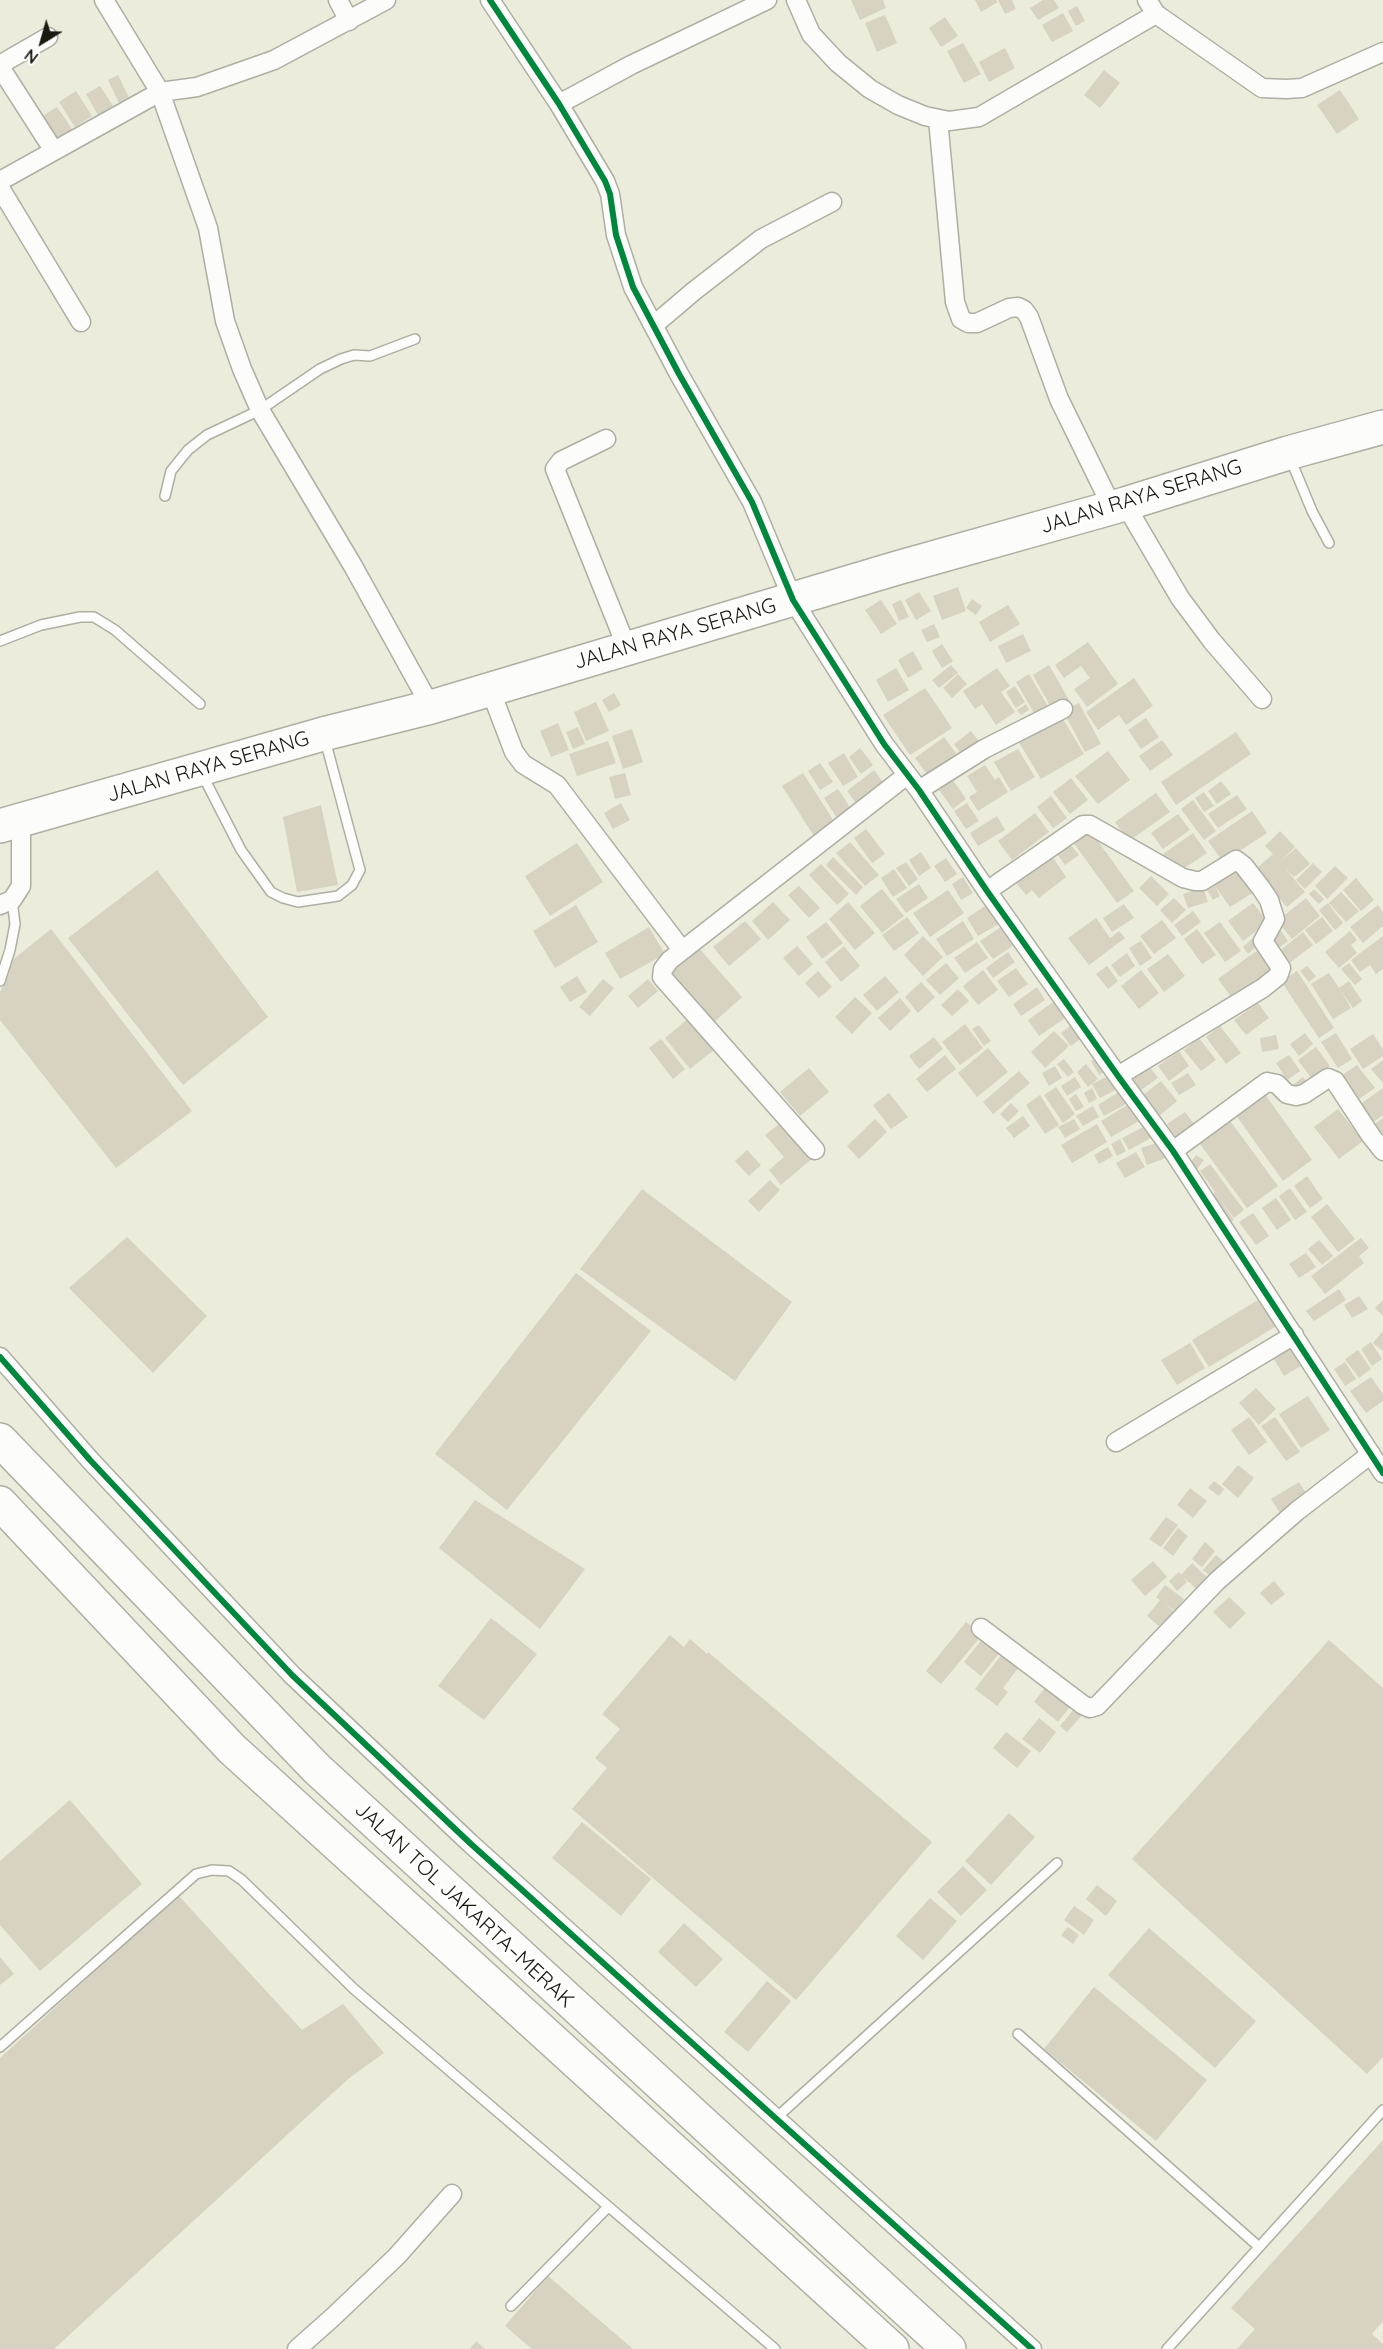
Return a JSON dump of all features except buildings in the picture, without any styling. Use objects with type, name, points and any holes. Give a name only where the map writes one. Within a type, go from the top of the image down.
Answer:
[{"type":"highway","name":"JALAN RAYA SERANG","points":[[10,823],[323,734],[431,707],[1118,506],[1288,453],[1383,427]]},
{"type":"highway","name":"JALAN TOL JAKARTA–MERAK","points":[[0,1440],[317,1769],[949,2349]]},
{"type":"highway","name":"JALAN TOL JAKARTA–MERAK","points":[[0,1503],[232,1749],[892,2349]]},
{"type":"street","points":[[104,0],[160,92],[208,228],[225,321],[260,410],[354,566],[431,707]]},
{"type":"street","points":[[338,0],[349,21]]},
{"type":"street","points":[[0,181],[160,92],[197,87],[274,60],[386,0]]},
{"type":"street","points":[[490,0],[559,104],[610,194],[616,235],[633,287],[679,374],[752,502],[793,600],[884,744],[919,790],[987,891],[1173,1151],[1379,1465],[1297,1511],[1217,1581],[1097,1706],[1090,1708],[1083,1705],[981,1628]]},
{"type":"street","points":[[559,104],[632,65],[767,0]]},
{"type":"street","points":[[796,0],[812,34],[838,63],[870,89],[898,105],[949,122],[979,117],[1151,7],[1262,88],[1302,88],[1383,52]]},
{"type":"street","points":[[48,37],[2,64],[2,70],[54,151]]},
{"type":"street","points":[[938,119],[955,302],[961,320],[968,324],[977,323],[1010,308],[1018,307],[1029,316],[1059,399],[1118,506],[1212,642],[1263,699]]},
{"type":"street","points":[[0,188],[81,322]]},
{"type":"street","points":[[654,325],[761,240],[832,202]]},
{"type":"street","points":[[606,439],[561,461],[555,470],[627,648]]},
{"type":"street","points":[[490,689],[514,752],[523,764],[557,785],[682,950]]},
{"type":"street","points":[[919,790],[984,749],[1063,709]]},
{"type":"street","points":[[815,1150],[662,977],[663,969],[682,950],[908,775]]},
{"type":"street","points":[[6,903],[21,886],[10,823]]},
{"type":"street","points":[[987,891],[1083,825],[1090,825],[1183,878],[1195,881],[1202,880],[1236,860],[1244,866],[1261,888],[1269,900],[1275,919],[1263,941],[1281,968],[1278,976],[1263,988],[1118,1076]]},
{"type":"street","points":[[1173,1151],[1267,1082],[1277,1084],[1287,1094],[1296,1096],[1304,1094],[1328,1078],[1335,1081],[1383,1151]]},
{"type":"street","points":[[1116,1442],[1294,1335]]},
{"type":"street","points":[[0,1357],[90,1460],[292,1676],[471,1844],[1032,2349]]},
{"type":"street","points":[[297,2349],[333,2318],[397,2256],[452,2194]]},
{"type":"lane","points":[[165,496],[171,471],[188,450],[207,435],[260,410],[320,369],[340,359],[354,355],[370,356],[415,339]]},
{"type":"lane","points":[[1288,453],[1312,511],[1329,543]]},
{"type":"lane","points":[[0,641],[41,625],[80,617],[94,617],[115,630],[200,704]]},
{"type":"lane","points":[[200,769],[241,850],[271,892],[298,902],[338,896],[352,885],[360,870],[323,734]]},
{"type":"lane","points":[[0,981],[15,924],[6,903]]},
{"type":"lane","points":[[775,2119],[1057,1863]]},
{"type":"lane","points":[[0,2047],[196,1874],[212,1870],[229,1871],[242,1880],[354,1989],[775,2349]]},
{"type":"lane","points":[[1018,2034],[1258,2246]]},
{"type":"lane","points":[[1167,2349],[1383,2110]]},
{"type":"lane","points":[[511,2306],[608,2207]]},
{"type":"cycle path","points":[[490,0],[559,104],[605,181],[610,194],[616,235],[633,287],[679,374],[752,502],[793,600],[884,744],[919,790],[987,891],[1173,1151],[1383,1473]]},
{"type":"cycle path","points":[[0,1357],[90,1460],[292,1675],[471,1844],[1032,2349]]}]
